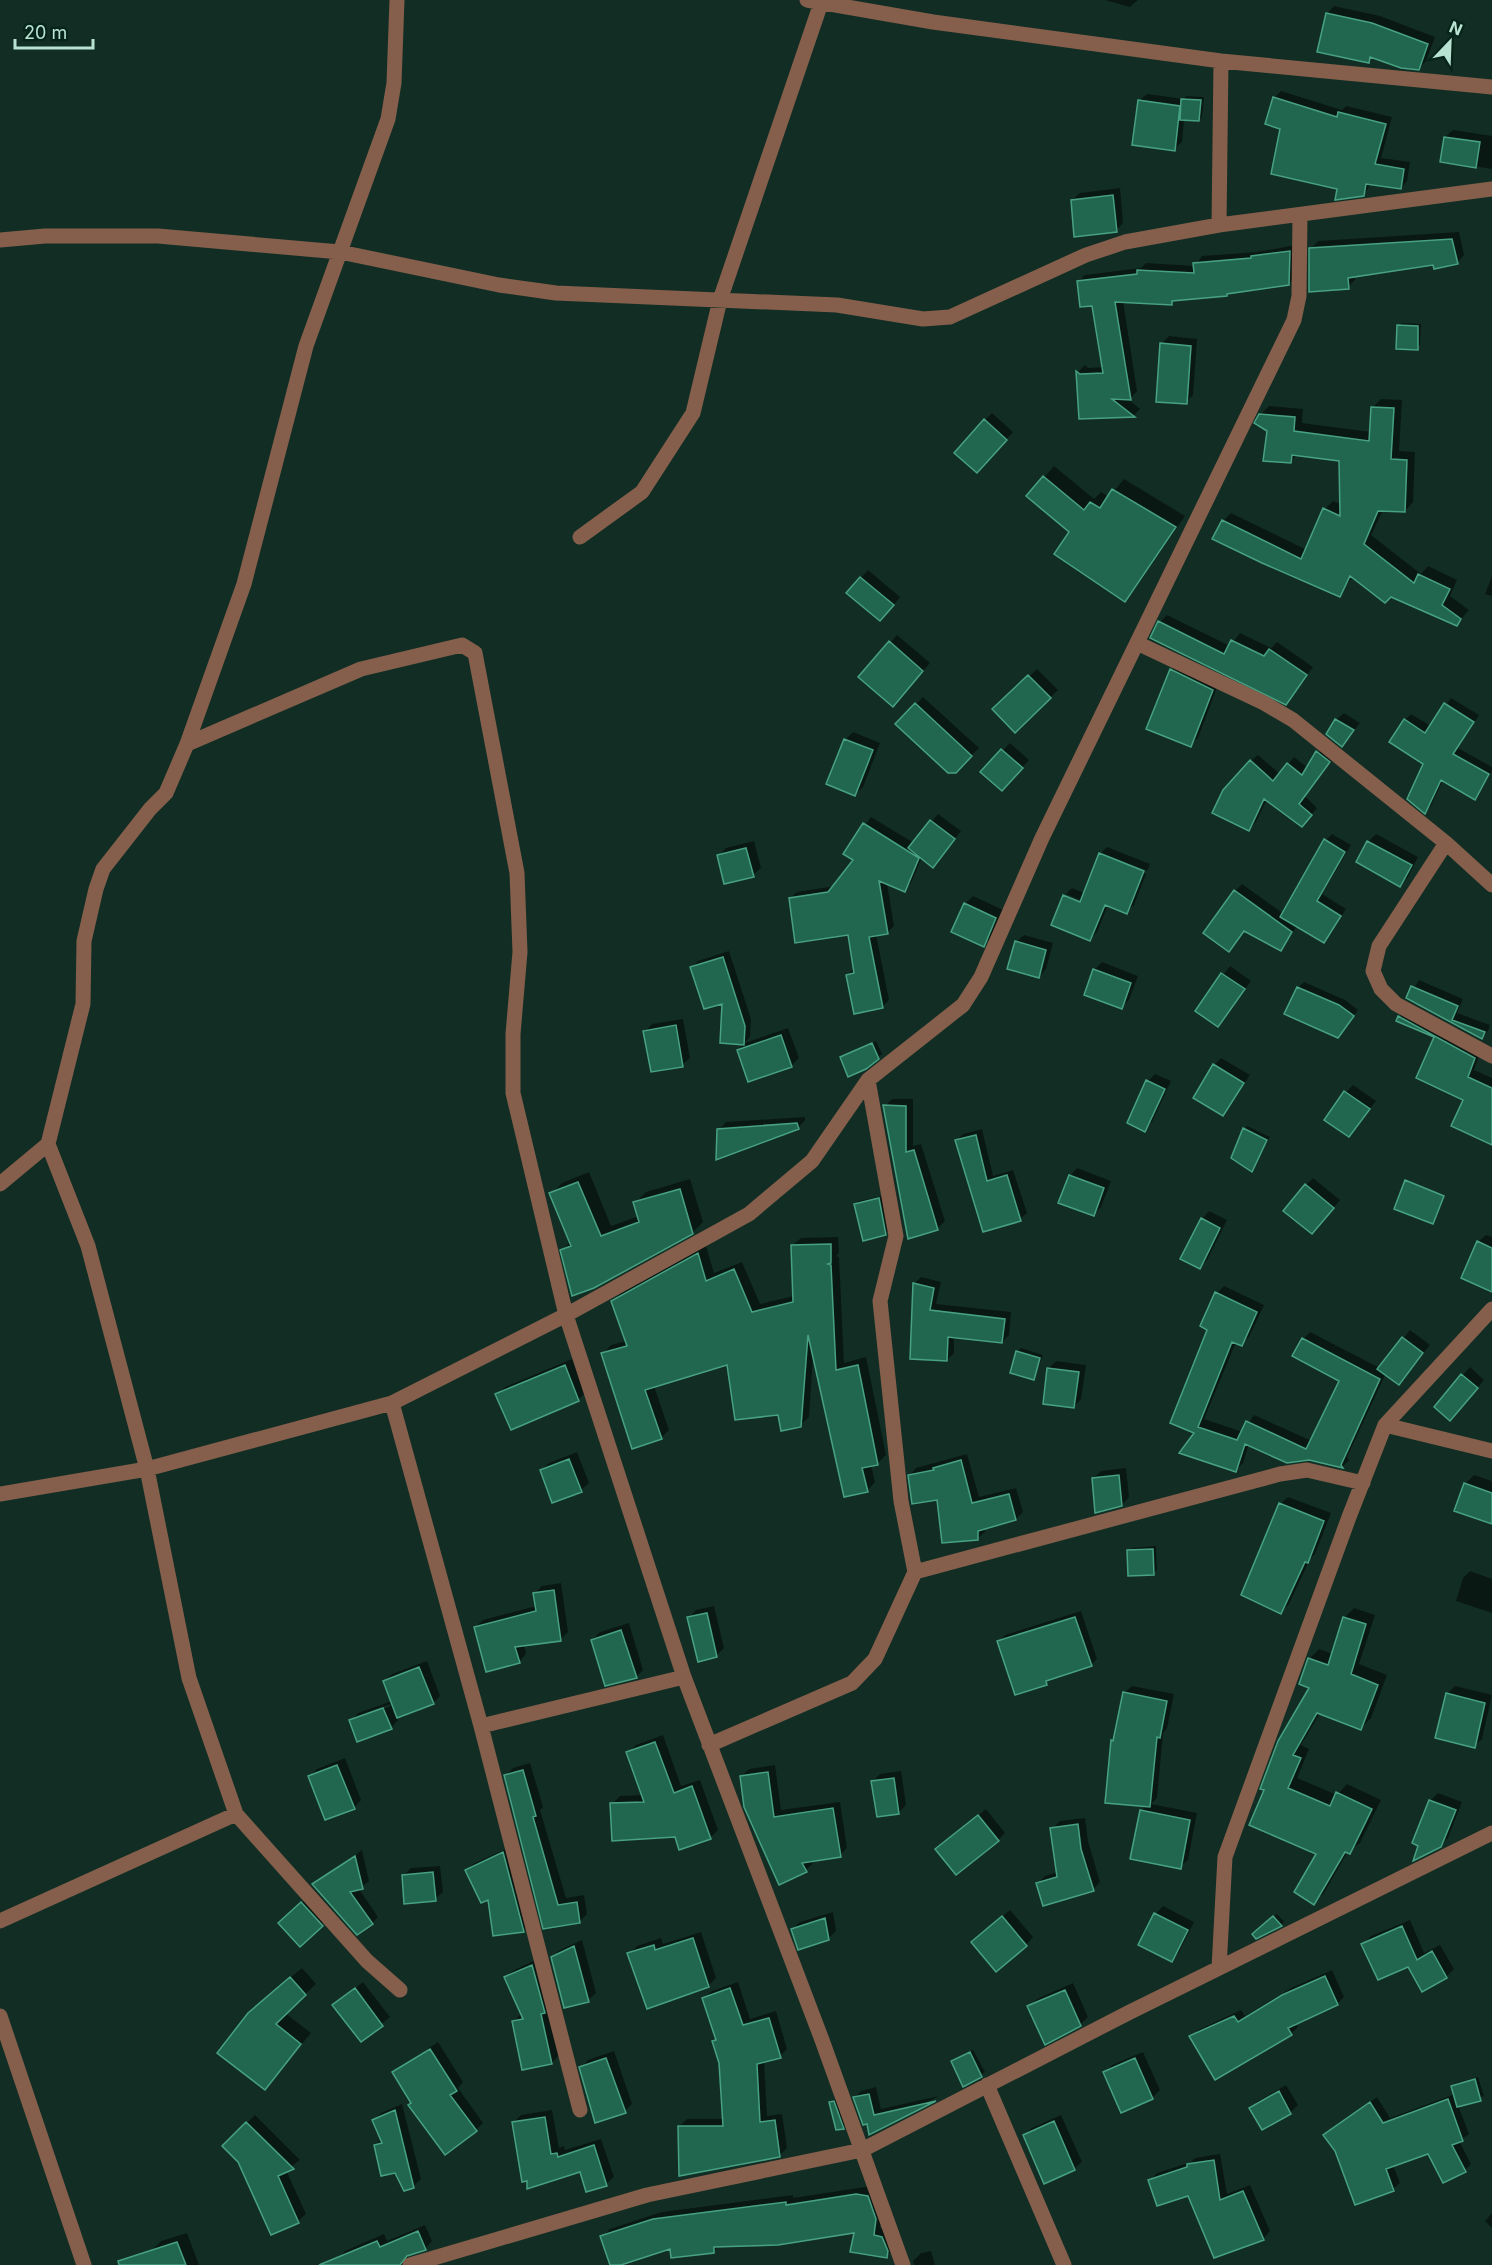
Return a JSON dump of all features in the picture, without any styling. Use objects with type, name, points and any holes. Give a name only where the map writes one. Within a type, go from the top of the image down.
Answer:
[{"type":"street","points":[[397,0],[394,83],[388,119],[306,346],[244,584],[187,744],[166,793],[150,809],[103,869],[96,889],[84,941],[83,1004],[48,1144],[88,1246],[147,1469],[189,1678],[236,1814],[367,1961],[400,1990]]},
{"type":"street","points":[[580,537],[642,492],[693,413],[720,300],[816,1],[933,22],[1221,61],[1492,87]]},
{"type":"street","points":[[1219,225],[1221,61]]},
{"type":"street","points":[[0,240],[45,237],[158,236],[340,252],[499,285],[556,293],[837,305],[923,319],[950,318],[1086,255],[1115,246],[1219,225],[1492,189]]},
{"type":"street","points":[[0,1494],[147,1469],[392,1403],[566,1315],[749,1214],[812,1161],[868,1080],[963,1005],[981,977],[1042,838],[1294,320],[1299,296],[1300,216]]},
{"type":"street","points":[[1137,643],[1264,703],[1293,720],[1446,843],[1492,885]]},
{"type":"street","points":[[187,744],[361,669],[462,645],[475,653],[517,873],[520,952],[513,1034],[513,1093],[566,1315],[684,1677],[903,2265]]},
{"type":"street","points":[[1446,843],[1379,946],[1373,971],[1381,989],[1396,1004],[1492,1056]]},
{"type":"street","points":[[709,1745],[852,1683],[875,1659],[915,1572],[901,1501],[880,1301],[896,1236],[868,1080]]},
{"type":"street","points":[[0,1184],[48,1144]]},
{"type":"street","points":[[1219,1968],[1225,1857],[1385,1425],[1492,1309]]},
{"type":"street","points":[[392,1403],[481,1726],[580,2110]]},
{"type":"street","points":[[1385,1425],[1492,1451]]},
{"type":"street","points":[[915,1572],[1280,1474],[1307,1470],[1363,1483]]},
{"type":"street","points":[[481,1726],[684,1677]]},
{"type":"street","points":[[0,1922],[236,1814]]},
{"type":"street","points":[[410,2265],[647,2195],[862,2150],[1219,1968],[1492,1833]]},
{"type":"street","points":[[0,2016],[84,2265]]},
{"type":"street","points":[[987,2085],[1064,2265]]},
{"type":"building","points":[[1326,13],[1372,23],[1428,44],[1419,70],[1401,68],[1370,57],[1369,63],[1317,52]]},
{"type":"building","points":[[1273,97],[1337,117],[1338,112],[1386,124],[1375,164],[1404,169],[1401,189],[1366,184],[1364,196],[1335,200],[1337,189],[1271,174],[1280,129],[1265,124]]},
{"type":"building","points":[[1181,99],[1201,100],[1199,121],[1180,120]]},
{"type":"building","points":[[1138,100],[1180,106],[1175,151],[1132,145]]},
{"type":"building","points":[[1444,137],[1480,142],[1476,168],[1440,162]]},
{"type":"building","points":[[1113,195],[1117,232],[1074,237],[1071,200]]},
{"type":"building","points":[[1452,239],[1458,264],[1434,269],[1433,265],[1348,278],[1349,289],[1309,292],[1309,248]]},
{"type":"building","points":[[1290,251],[1289,285],[1227,294],[1227,296],[1172,301],[1172,305],[1115,302],[1131,400],[1112,399],[1135,417],[1079,419],[1076,371],[1080,374],[1103,373],[1092,306],[1080,307],[1077,281],[1137,274],[1137,270],[1194,273],[1193,263],[1251,258],[1251,256]]},
{"type":"building","points":[[1397,325],[1418,326],[1418,350],[1396,349]]},
{"type":"building","points":[[1160,343],[1191,346],[1187,404],[1156,402]]},
{"type":"building","points":[[1371,407],[1394,408],[1391,459],[1407,460],[1405,512],[1378,511],[1364,544],[1414,583],[1418,574],[1450,589],[1442,605],[1461,619],[1457,626],[1391,597],[1385,603],[1350,576],[1340,597],[1212,539],[1222,520],[1301,559],[1323,508],[1340,516],[1339,461],[1292,455],[1291,463],[1263,461],[1267,431],[1254,423],[1259,414],[1295,417],[1294,431],[1369,441]]},
{"type":"building","points":[[984,419],[1007,440],[977,473],[954,453]]},
{"type":"building","points":[[1043,476],[1084,510],[1090,502],[1100,508],[1112,489],[1176,527],[1125,602],[1054,554],[1069,532],[1026,496]]},
{"type":"building","points":[[860,577],[894,605],[880,621],[846,593]]},
{"type":"building","points":[[1158,621],[1224,654],[1231,640],[1264,656],[1269,649],[1307,675],[1286,705],[1150,638]]},
{"type":"building","points":[[889,641],[923,671],[893,707],[858,677]]},
{"type":"building","points":[[1170,669],[1213,690],[1191,747],[1146,729]]},
{"type":"building","points":[[1028,675],[1051,698],[1015,733],[992,709]]},
{"type":"building","points":[[915,703],[972,756],[956,773],[948,773],[895,724]]},
{"type":"building","points":[[1444,703],[1474,722],[1453,754],[1489,774],[1475,800],[1441,780],[1425,814],[1407,799],[1423,764],[1389,742],[1404,719],[1425,733]]},
{"type":"building","points":[[1335,719],[1354,730],[1342,747],[1326,734]]},
{"type":"building","points":[[844,739],[873,750],[855,796],[826,784]]},
{"type":"building","points":[[1001,749],[1023,768],[1002,791],[980,772]]},
{"type":"building","points":[[1316,751],[1330,762],[1299,804],[1312,815],[1302,827],[1264,799],[1249,831],[1212,813],[1223,790],[1250,760],[1273,781],[1287,763],[1302,775]]},
{"type":"building","points":[[930,820],[955,839],[933,868],[908,848]]},
{"type":"building","points":[[863,823],[919,858],[905,892],[879,881],[888,934],[869,937],[883,1008],[854,1014],[846,975],[854,973],[848,935],[795,943],[789,898],[828,892],[853,860],[843,854]]},
{"type":"building","points":[[1324,839],[1345,852],[1317,901],[1341,916],[1324,943],[1280,917]]},
{"type":"building","points":[[1367,841],[1412,865],[1400,887],[1356,862]]},
{"type":"building","points":[[746,848],[754,877],[724,884],[717,855]]},
{"type":"building","points":[[1099,853],[1144,871],[1127,914],[1105,905],[1090,941],[1051,925],[1063,895],[1080,902]]},
{"type":"building","points":[[1234,890],[1292,932],[1281,951],[1244,931],[1229,952],[1203,933]]},
{"type":"building","points":[[964,903],[996,918],[984,947],[951,932]]},
{"type":"building","points":[[1015,941],[1046,950],[1039,978],[1007,969]]},
{"type":"building","points":[[723,957],[745,1026],[744,1045],[720,1043],[722,1004],[704,1009],[690,967]]},
{"type":"building","points":[[1093,969],[1131,983],[1122,1009],[1084,995]]},
{"type":"building","points":[[1221,973],[1245,989],[1218,1027],[1195,1011]]},
{"type":"building","points":[[1411,986],[1458,1006],[1452,1020],[1485,1032],[1482,1039],[1406,998]]},
{"type":"building","points":[[1297,987],[1339,1005],[1354,1016],[1338,1038],[1284,1014]]},
{"type":"building","points":[[1398,1016],[1475,1058],[1468,1077],[1492,1088],[1492,1145],[1451,1126],[1463,1100],[1416,1078],[1434,1037],[1396,1021]]},
{"type":"building","points":[[676,1025],[683,1067],[651,1072],[643,1031]]},
{"type":"building","points":[[781,1035],[792,1067],[748,1082],[737,1050]]},
{"type":"building","points":[[872,1043],[879,1059],[866,1069],[848,1077],[840,1057]]},
{"type":"building","points":[[1213,1064],[1244,1083],[1223,1116],[1193,1098]]},
{"type":"building","points":[[1146,1080],[1165,1089],[1145,1132],[1127,1123]]},
{"type":"building","points":[[1344,1091],[1370,1109],[1349,1137],[1324,1120]]},
{"type":"building","points":[[883,1105],[906,1106],[906,1152],[914,1150],[938,1230],[908,1239]]},
{"type":"building","points":[[797,1123],[799,1129],[716,1160],[717,1129]]},
{"type":"building","points":[[1243,1128],[1267,1140],[1252,1172],[1231,1158]]},
{"type":"building","points":[[976,1135],[987,1181],[1007,1175],[1021,1221],[983,1232],[955,1140]]},
{"type":"building","points":[[1069,1175],[1104,1188],[1094,1216],[1058,1203]]},
{"type":"building","points":[[1405,1180],[1444,1196],[1433,1224],[1394,1209]]},
{"type":"building","points":[[578,1182],[601,1236],[639,1222],[633,1202],[680,1189],[693,1234],[594,1288],[572,1296],[560,1250],[571,1246],[549,1193]]},
{"type":"building","points":[[1305,1184],[1334,1208],[1312,1234],[1283,1211]]},
{"type":"building","points":[[879,1198],[886,1235],[863,1241],[854,1204]]},
{"type":"building","points":[[1201,1218],[1220,1228],[1200,1269],[1180,1259]]},
{"type":"building","points":[[1477,1241],[1492,1248],[1492,1292],[1461,1278]]},
{"type":"building","points":[[831,1244],[831,1263],[828,1264],[831,1265],[836,1370],[858,1365],[878,1465],[862,1468],[868,1492],[844,1497],[808,1335],[801,1427],[781,1431],[778,1415],[735,1420],[727,1365],[645,1390],[662,1439],[632,1449],[601,1353],[627,1346],[611,1301],[698,1253],[706,1281],[734,1269],[752,1312],[793,1302],[791,1245]]},
{"type":"building","points":[[913,1283],[934,1288],[930,1310],[1005,1319],[1002,1343],[948,1337],[947,1361],[910,1359]]},
{"type":"building","points":[[1215,1292],[1257,1312],[1242,1346],[1232,1342],[1198,1427],[1237,1440],[1246,1421],[1306,1449],[1339,1381],[1292,1356],[1302,1338],[1380,1379],[1341,1465],[1343,1468],[1309,1460],[1287,1463],[1245,1444],[1236,1472],[1179,1453],[1194,1433],[1170,1423],[1207,1330],[1200,1326]]},
{"type":"building","points":[[1402,1337],[1423,1353],[1399,1385],[1377,1369]]},
{"type":"building","points":[[1016,1351],[1040,1358],[1034,1380],[1010,1373]]},
{"type":"building","points":[[565,1365],[579,1401],[511,1430],[495,1394]]},
{"type":"building","points":[[1047,1368],[1079,1372],[1074,1408],[1043,1404]]},
{"type":"building","points":[[1461,1374],[1478,1388],[1450,1421],[1434,1407]]},
{"type":"building","points":[[569,1459],[582,1492],[552,1503],[540,1470]]},
{"type":"building","points":[[961,1460],[972,1503],[1009,1494],[1016,1520],[978,1531],[978,1540],[942,1543],[937,1500],[912,1504],[908,1475],[934,1470],[933,1468]]},
{"type":"building","points":[[1119,1475],[1122,1506],[1095,1513],[1092,1478]]},
{"type":"building","points":[[1464,1483],[1492,1493],[1492,1524],[1454,1511]]},
{"type":"building","points":[[1279,1503],[1324,1521],[1308,1563],[1305,1562],[1281,1614],[1241,1595]]},
{"type":"building","points":[[1153,1549],[1154,1575],[1128,1576],[1127,1550]]},
{"type":"building","points":[[554,1590],[561,1641],[515,1647],[520,1663],[486,1672],[474,1627],[536,1611],[533,1593]]},
{"type":"building","points":[[707,1613],[717,1657],[698,1662],[687,1617]]},
{"type":"building","points":[[1075,1617],[1092,1666],[1046,1681],[1047,1685],[1015,1695],[997,1641]]},
{"type":"building","points":[[1343,1617],[1366,1624],[1351,1674],[1378,1685],[1361,1730],[1317,1713],[1293,1755],[1301,1758],[1288,1788],[1330,1806],[1336,1792],[1372,1809],[1350,1854],[1345,1852],[1314,1905],[1294,1892],[1316,1854],[1249,1825],[1264,1790],[1260,1789],[1278,1741],[1309,1688],[1299,1684],[1308,1658],[1328,1665]]},
{"type":"building","points":[[621,1630],[637,1678],[605,1686],[591,1640]]},
{"type":"building","points":[[419,1667],[434,1704],[397,1718],[383,1681]]},
{"type":"building","points":[[1123,1692],[1167,1701],[1160,1738],[1157,1737],[1150,1807],[1105,1803],[1111,1740],[1113,1741]]},
{"type":"building","points":[[1446,1693],[1485,1703],[1475,1748],[1435,1738]]},
{"type":"building","points":[[383,1708],[392,1729],[357,1742],[349,1720]]},
{"type":"building","points":[[655,1742],[674,1793],[692,1786],[711,1839],[679,1850],[675,1837],[612,1841],[610,1803],[644,1802],[626,1752]]},
{"type":"building","points":[[337,1765],[355,1809],[325,1820],[308,1776]]},
{"type":"building","points":[[523,1770],[536,1816],[533,1817],[558,1905],[577,1902],[580,1923],[543,1929],[504,1775]]},
{"type":"building","points":[[768,1772],[774,1817],[833,1808],[841,1857],[802,1863],[807,1872],[779,1885],[744,1807],[740,1776]]},
{"type":"building","points":[[894,1778],[899,1814],[877,1817],[871,1781]]},
{"type":"building","points":[[1429,1800],[1456,1810],[1441,1847],[1413,1861],[1418,1846],[1412,1843]]},
{"type":"building","points":[[1140,1810],[1190,1820],[1181,1869],[1130,1859]]},
{"type":"building","points":[[978,1815],[999,1841],[956,1875],[935,1849]]},
{"type":"building","points":[[1078,1824],[1081,1849],[1094,1891],[1043,1906],[1036,1883],[1057,1877],[1050,1828]]},
{"type":"building","points":[[503,1852],[524,1932],[493,1936],[488,1900],[481,1903],[465,1870]]},
{"type":"building","points":[[355,1856],[363,1889],[350,1892],[373,1924],[357,1935],[312,1884]]},
{"type":"building","points":[[433,1872],[436,1901],[404,1904],[402,1875]]},
{"type":"building","points":[[301,1902],[323,1926],[300,1947],[278,1923]]},
{"type":"building","points":[[1154,1913],[1188,1930],[1172,1962],[1138,1945]]},
{"type":"building","points":[[1002,1916],[1027,1946],[996,1972],[971,1942]]},
{"type":"building","points":[[1273,1916],[1282,1926],[1256,1939],[1252,1934]]},
{"type":"building","points":[[825,1918],[829,1940],[798,1950],[791,1929]]},
{"type":"building","points":[[1402,1926],[1417,1960],[1432,1951],[1447,1978],[1422,1992],[1408,1967],[1378,1980],[1361,1944]]},
{"type":"building","points":[[693,1938],[709,1987],[647,2009],[627,1953],[654,1945],[655,1950]]},
{"type":"building","points":[[574,1946],[589,2002],[564,2008],[551,1957]]},
{"type":"building","points":[[532,1965],[545,2013],[541,2014],[552,2064],[522,2070],[512,2021],[523,2019],[504,1977]]},
{"type":"building","points":[[1325,1976],[1338,2005],[1288,2028],[1292,2035],[1215,2080],[1189,2036],[1234,2016],[1238,2022],[1282,1995]]},
{"type":"building","points":[[290,1977],[306,1995],[276,2024],[301,2044],[265,2090],[217,2053],[248,2013]]},
{"type":"building","points":[[355,1988],[383,2026],[361,2042],[332,2005]]},
{"type":"building","points":[[730,1988],[743,2025],[769,2018],[781,2058],[757,2064],[760,2122],[775,2120],[780,2157],[679,2176],[678,2126],[723,2126],[719,2063],[712,2041],[716,2040],[702,1998]]},
{"type":"building","points":[[1065,1990],[1081,2026],[1045,2045],[1027,2006]]},
{"type":"building","points":[[430,2049],[457,2091],[450,2095],[477,2131],[445,2155],[408,2105],[411,2103],[392,2072]]},
{"type":"building","points":[[970,2052],[982,2077],[963,2087],[951,2061]]},
{"type":"building","points":[[606,2058],[626,2113],[595,2123],[579,2067]]},
{"type":"building","points":[[1135,2058],[1153,2099],[1121,2113],[1103,2072]]},
{"type":"building","points":[[1475,2079],[1481,2101],[1457,2107],[1451,2086]]},
{"type":"building","points":[[1279,2091],[1291,2114],[1262,2130],[1249,2108]]},
{"type":"building","points":[[869,2094],[874,2115],[936,2101],[869,2135],[867,2124],[863,2125],[853,2097]]},
{"type":"building","points":[[1448,2099],[1463,2141],[1452,2145],[1466,2172],[1443,2183],[1428,2154],[1386,2169],[1394,2191],[1355,2205],[1335,2151],[1323,2135],[1370,2102],[1383,2123]]},
{"type":"building","points":[[834,2101],[844,2129],[836,2130],[829,2102]]},
{"type":"building","points":[[395,2110],[414,2188],[404,2191],[395,2173],[381,2176],[374,2145],[382,2143],[372,2120]]},
{"type":"building","points":[[545,2117],[551,2154],[557,2153],[558,2157],[594,2145],[607,2186],[586,2192],[580,2172],[527,2189],[527,2181],[522,2182],[512,2122]]},
{"type":"building","points":[[1054,2121],[1075,2170],[1044,2184],[1023,2135]]},
{"type":"building","points":[[246,2122],[294,2169],[278,2176],[299,2223],[271,2235],[238,2162],[222,2146]]},
{"type":"building","points":[[1214,2160],[1220,2200],[1243,2191],[1264,2240],[1214,2258],[1188,2196],[1157,2206],[1148,2180],[1187,2167],[1187,2164]]},
{"type":"building","points":[[856,2194],[868,2196],[876,2219],[874,2235],[882,2237],[888,2251],[887,2258],[850,2252],[854,2233],[778,2245],[714,2247],[714,2253],[671,2258],[670,2249],[621,2265],[610,2265],[600,2236],[653,2219],[786,2202],[786,2205]]},
{"type":"building","points":[[418,2231],[426,2250],[407,2256],[400,2265],[319,2265],[377,2241],[380,2247]]},
{"type":"building","points":[[177,2242],[186,2265],[119,2265],[118,2261]]}]
